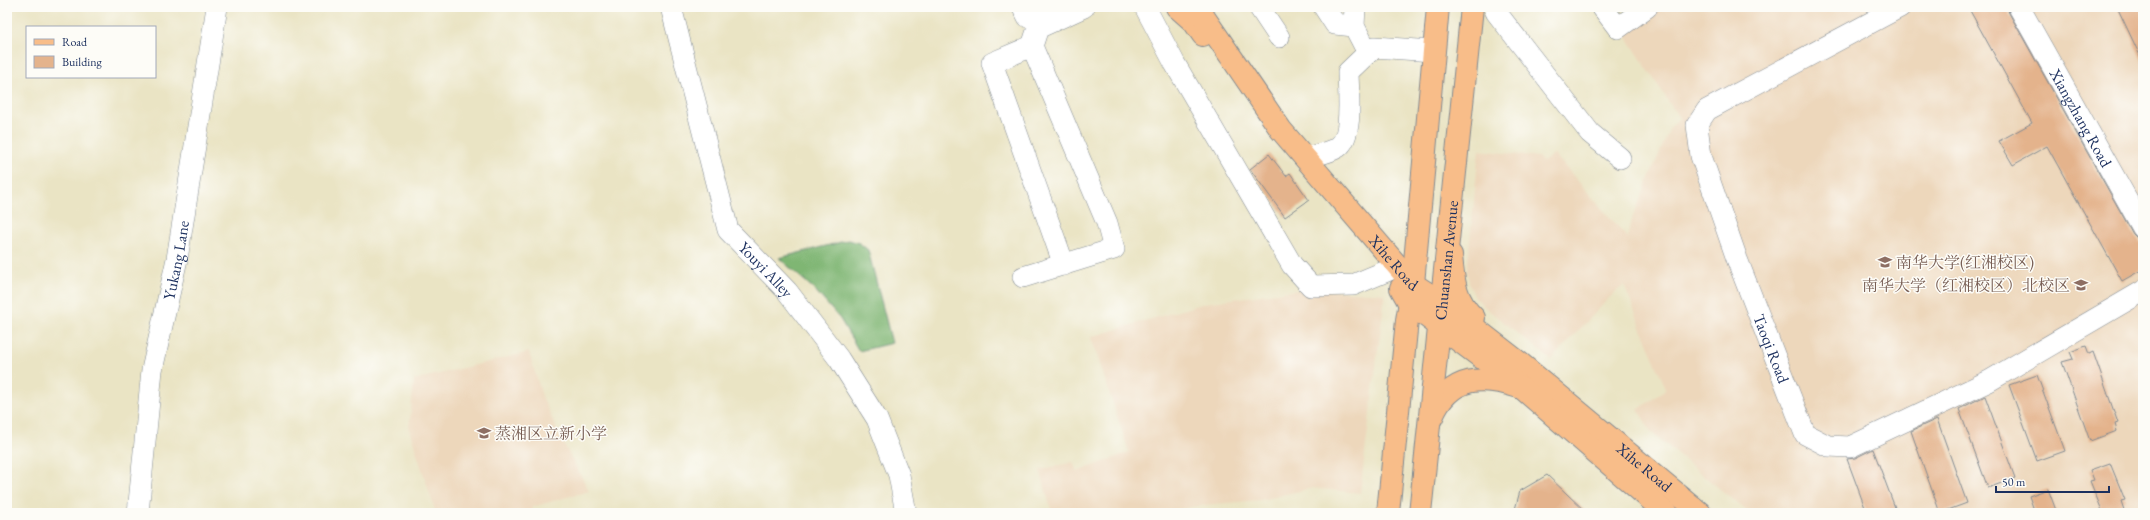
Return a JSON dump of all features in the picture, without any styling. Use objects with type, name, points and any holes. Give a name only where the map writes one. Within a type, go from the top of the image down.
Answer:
[{"type":"main road","name":"Xihe Road","points":[[1177,7],[1194,22],[1271,137],[1380,255],[1389,270],[1440,328],[1522,388],[1666,513]]},
{"type":"main road","name":"Xihe Road","points":[[1197,7],[1281,130],[1305,158],[1411,294],[1441,302],[1521,364],[1700,513]]},
{"type":"main road","name":"Chuanshan Avenue","points":[[1388,513],[1407,320],[1411,294],[1438,7]]},
{"type":"main road","name":"Chuanshan Avenue","points":[[1420,513],[1472,7]]},
{"type":"main road","points":[[1449,225],[1453,279],[1460,303],[1521,364]]},
{"type":"main road","points":[[1429,424],[1437,406],[1446,395],[1457,386],[1482,379],[1500,380],[1522,388]]},
{"type":"street","name":"Yukang Lane","points":[[138,513],[152,370],[177,259],[217,7]]},
{"type":"street","name":"Youyi Alley","points":[[671,7],[728,230],[787,291],[839,360],[876,419],[899,475],[906,513]]},
{"type":"street","points":[[1024,7],[1028,17],[1050,7]]},
{"type":"street","points":[[1023,277],[1114,249],[1107,223],[1032,46],[1038,28],[1084,7]]},
{"type":"street","points":[[1145,7],[1175,64],[1292,265],[1311,286],[1353,285],[1389,270]]},
{"type":"street","points":[[1259,7],[1279,36]]},
{"type":"street","points":[[1324,7],[1335,24],[1355,16],[1368,54]]},
{"type":"street","points":[[1496,7],[1496,12],[1590,133],[1620,158]]},
{"type":"street","points":[[1602,7],[1618,28],[1647,7]]},
{"type":"street","name":"Taoqi Road","points":[[1900,7],[1706,110],[1697,126],[1701,156],[1716,202],[1805,434],[1828,446],[1850,447],[1990,380],[2143,291]]},
{"type":"street","name":"Xiangzhang Road","points":[[2019,7],[2143,228]]},
{"type":"street","points":[[1032,46],[992,63],[1064,264]]},
{"type":"street","points":[[1305,158],[1337,148],[1342,143],[1349,120],[1348,72],[1374,47],[1433,50]]},
{"type":"shaded area","name":"南华大学(红湘校区)","points":[[1662,7],[2143,7],[2143,513],[1749,513],[1652,433],[1638,410],[1666,389],[1624,285],[1610,297],[1551,360],[1487,309],[1476,298],[1470,287],[1467,271],[1479,150],[1538,157],[1543,162],[1554,154],[1628,238],[1632,219],[1670,128],[1679,118],[1625,34]]},
{"type":"shaded area","points":[[1305,289],[1385,294],[1360,493],[1312,488],[1261,500],[1203,505],[1159,513],[1052,513],[1040,470],[1073,462],[1077,472],[1129,452],[1091,337],[1205,303]]},
{"type":"shaded area","name":"蒸湘区立新小学","points":[[529,352],[542,396],[560,437],[589,491],[532,507],[532,513],[436,513],[409,429],[414,380]]},
{"type":"green space","points":[[849,240],[859,243],[868,250],[892,343],[859,351],[840,319],[814,289],[779,258]]},
{"type":"building","points":[[1968,7],[2007,7],[2133,234],[2143,247],[2143,269],[2122,281],[2047,146],[2013,165],[1999,141],[2032,123]]},
{"type":"building","points":[[2117,7],[2143,7],[2143,62]]},
{"type":"building","points":[[1269,154],[1286,176],[1290,173],[1309,200],[1285,217],[1250,169]]},
{"type":"building","points":[[2086,346],[2089,354],[2093,352],[2118,423],[2115,424],[2117,431],[2090,441],[2062,362],[2073,359],[2070,352]]},
{"type":"building","points":[[2037,375],[2065,451],[2037,461],[2009,385]]},
{"type":"building","points":[[1985,396],[2015,478],[1988,488],[1959,409]]},
{"type":"building","points":[[1937,419],[1967,503],[1940,513],[1911,431]]},
{"type":"building","points":[[1873,449],[1897,513],[1867,513],[1847,459],[1855,458]]},
{"type":"building","points":[[2110,463],[2125,500],[2121,501],[2125,513],[2103,513],[2090,481],[2094,480],[2090,470]]},
{"type":"building","points":[[1547,475],[1587,513],[1514,513],[1520,491]]},
{"type":"building","points":[[2048,489],[2057,513],[2035,513],[2029,496]]},
{"type":"place","name":"南华大学(红湘校区)","points":[[1885,262]]},
{"type":"place","name":"南华大学（红湘校区）北校区","points":[[2081,285]]},
{"type":"place","name":"蒸湘区立新小学","points":[[484,433]]}]
